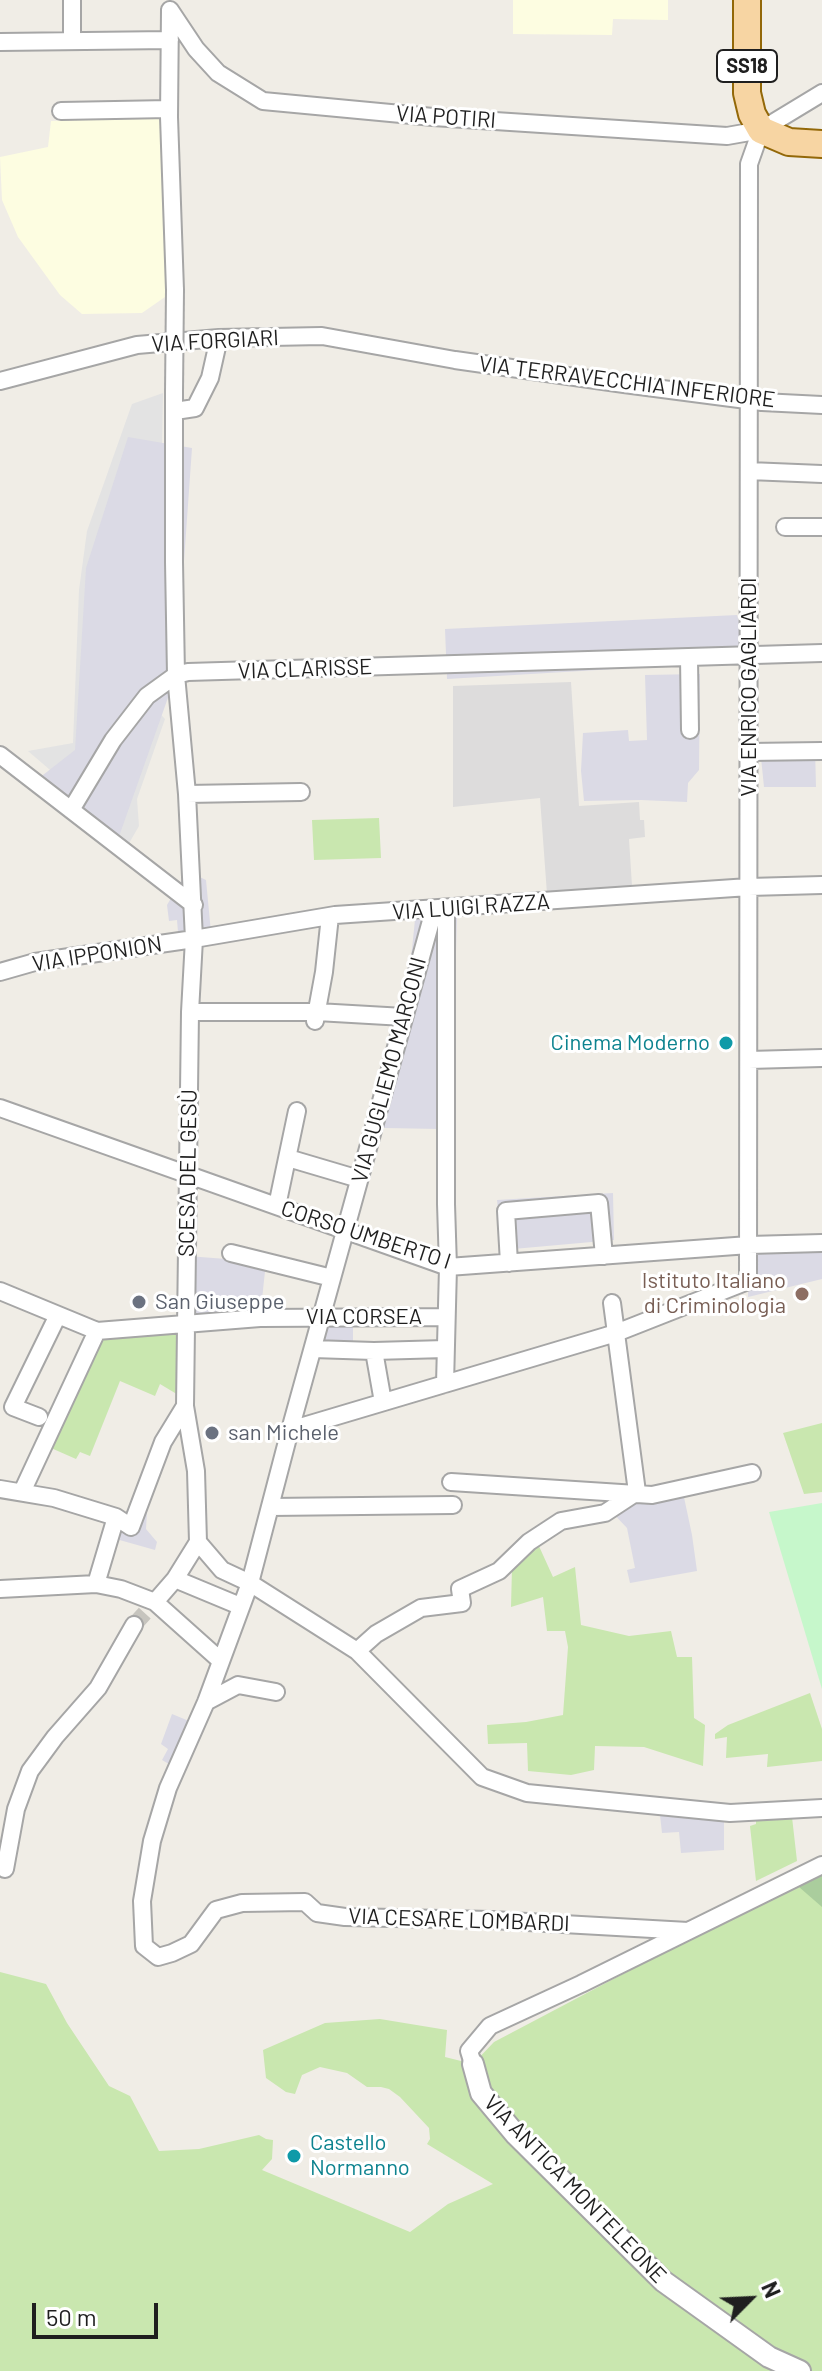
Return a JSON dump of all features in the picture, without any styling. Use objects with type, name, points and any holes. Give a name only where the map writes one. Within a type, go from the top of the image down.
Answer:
[{"type":"main road","name":"SS18","points":[[747,0],[747,93],[752,114],[761,130]]},
{"type":"main road","points":[[761,130],[789,142],[822,144]]},
{"type":"street","points":[[72,0],[72,41]]},
{"type":"street","name":"VIA POTIRI","points":[[170,5],[196,49],[218,73],[263,101],[433,117],[727,136],[761,130]]},
{"type":"street","name":"SCESA DEL GESÙ","points":[[170,5],[169,109],[175,290],[176,675],[194,905],[185,1406],[196,1471],[198,1542]]},
{"type":"street","points":[[0,42],[170,40]]},
{"type":"street","points":[[761,130],[822,93]]},
{"type":"street","points":[[61,111],[169,109]]},
{"type":"street","name":"VIA ENRICO GAGLIARDI","points":[[616,1333],[748,1281],[749,164],[761,130]]},
{"type":"street","name":"VIA FORGIARI","points":[[0,381],[137,345],[219,338],[322,336],[432,355]]},
{"type":"street","points":[[175,411],[195,408],[210,378],[219,338]]},
{"type":"street","name":"VIA TERRAVECCHIA INFERIORE","points":[[432,355],[624,384],[749,400],[822,405]]},
{"type":"street","points":[[749,471],[822,474]]},
{"type":"street","points":[[785,527],[822,527]]},
{"type":"street","name":"VIA CLARISSE","points":[[176,675],[188,672],[822,653]]},
{"type":"street","points":[[689,658],[690,730]]},
{"type":"street","points":[[71,810],[113,740],[147,696],[176,675]]},
{"type":"street","points":[[749,752],[822,751]]},
{"type":"street","points":[[0,755],[194,905]]},
{"type":"street","points":[[187,794],[301,792]]},
{"type":"street","name":"VIA LUIGI RAZZA","points":[[194,939],[330,916],[749,887],[822,885]]},
{"type":"street","points":[[440,909],[448,1267],[445,1384]]},
{"type":"street","name":"VIA GUGLIEMO MARCONI","points":[[158,1957],[144,1946],[142,1927],[142,1901],[152,1841],[168,1788],[206,1702],[250,1583],[404,1017],[440,909]]},
{"type":"street","points":[[316,1017],[330,916]]},
{"type":"street","name":"VIA IPPONION","points":[[0,972],[35,962],[194,939]]},
{"type":"street","points":[[190,1012],[404,1017]]},
{"type":"street","points":[[749,1060],[822,1058]]},
{"type":"street","name":"CORSO UMBERTO I","points":[[0,1108],[448,1267],[749,1245],[822,1243]]},
{"type":"street","points":[[277,1206],[297,1111]]},
{"type":"street","points":[[288,1158],[359,1179]]},
{"type":"street","points":[[509,1263],[506,1211],[599,1203],[604,1256]]},
{"type":"street","points":[[231,1253],[332,1278]]},
{"type":"street","points":[[2,1297],[97,1331],[22,1492]]},
{"type":"street","points":[[612,1303],[637,1492]]},
{"type":"street","points":[[39,1417],[13,1407],[58,1315]]},
{"type":"street","name":"VIA CORSEA","points":[[97,1331],[260,1318],[445,1317]]},
{"type":"street","points":[[290,1430],[616,1333]]},
{"type":"street","points":[[313,1349],[445,1349]]},
{"type":"street","points":[[374,1351],[383,1402]]},
{"type":"street","points":[[0,1489],[54,1498],[116,1517],[131,1527],[163,1442],[185,1406]]},
{"type":"street","points":[[451,1482],[652,1495],[752,1473]]},
{"type":"street","points":[[357,1651],[376,1634],[421,1608],[461,1596],[499,1571],[529,1542],[561,1521],[605,1513],[637,1492]]},
{"type":"street","points":[[270,1507],[453,1505]]},
{"type":"street","points":[[96,1584],[116,1517]]},
{"type":"street","points":[[155,1602],[175,1579],[198,1542],[222,1570],[250,1583],[357,1651],[482,1777],[527,1793],[730,1813],[822,1808]]},
{"type":"street","points":[[175,1579],[240,1606]]},
{"type":"street","points":[[4,1591],[96,1584],[121,1589],[155,1602],[221,1661]]},
{"type":"street","points":[[5,1869],[16,1809],[30,1771],[98,1688],[134,1625]]},
{"type":"street","points":[[206,1702],[238,1685],[276,1692]]},
{"type":"street","name":"VIA ANTICA MONTELEONE","points":[[800,2371],[769,2357],[663,2281],[516,2135],[481,2093],[469,2051],[490,2026],[822,1865]]},
{"type":"street","name":"VIA CESARE LOMBARDI","points":[[158,1957],[191,1944],[216,1910],[242,1903],[305,1902],[317,1913],[345,1917],[492,1920],[688,1931]]},
{"type":"shaded area","points":[[513,0],[668,0],[668,20],[613,19],[612,35],[513,34]]},
{"type":"shaded area","points":[[169,117],[175,290],[142,313],[82,314],[60,295],[18,237],[2,200],[0,157],[48,147],[51,121]]},
{"type":"shaded area","points":[[163,393],[158,664],[71,788],[28,751],[73,743],[79,590],[87,531],[132,404]]},
{"type":"shaded area","points":[[128,437],[192,448],[176,675],[116,845],[34,782],[75,750],[86,568]]},
{"type":"shaded area","points":[[737,615],[749,655],[682,665],[447,679],[445,629]]},
{"type":"shaded area","points":[[700,674],[699,770],[688,783],[687,802],[584,801],[581,771],[583,733],[628,730],[629,741],[647,740],[645,675]]},
{"type":"shaded area","points":[[571,682],[579,806],[639,802],[645,837],[629,839],[632,886],[547,894],[540,798],[453,807],[453,686]]},
{"type":"shaded area","points":[[155,708],[165,719],[137,799],[139,826],[128,845],[90,808]]},
{"type":"shaded area","points":[[760,748],[815,748],[816,787],[764,787]]},
{"type":"shaded area","points":[[187,871],[206,880],[212,943],[188,952],[178,932],[177,920],[169,921],[167,905]]},
{"type":"shaded area","points":[[417,900],[457,918],[451,1122],[439,1129],[385,1128],[369,1122],[401,1010]]},
{"type":"shaded area","points":[[613,1193],[614,1240],[502,1250],[497,1200]]},
{"type":"shaded area","points":[[822,1241],[822,1279],[748,1297],[749,1245]]},
{"type":"shaded area","points":[[187,1256],[266,1262],[260,1318],[187,1323]]},
{"type":"shaded area","points":[[353,1312],[353,1345],[319,1353],[312,1329]]},
{"type":"shaded area","points":[[633,1481],[647,1488],[681,1483],[697,1571],[630,1583],[627,1570],[635,1568],[627,1528],[607,1507],[605,1495]]},
{"type":"shaded area","points":[[148,1495],[146,1529],[157,1542],[155,1550],[116,1539],[109,1518],[128,1516]]},
{"type":"shaded area","points":[[172,1714],[189,1721],[174,1767],[162,1760],[168,1749],[161,1744]]},
{"type":"shaded area","points":[[659,1806],[724,1813],[724,1850],[681,1853],[679,1832],[662,1833]]},
{"type":"green space","points":[[379,818],[381,858],[314,860],[312,820]]},
{"type":"green space","points":[[180,1329],[180,1396],[160,1384],[155,1396],[120,1381],[90,1456],[80,1452],[76,1459],[51,1448],[104,1336]]},
{"type":"green space","points":[[822,1423],[822,1492],[804,1494],[783,1433]]},
{"type":"green space","points":[[822,1503],[822,1689],[769,1512]]},
{"type":"green space","points":[[538,1544],[553,1577],[575,1567],[581,1625],[629,1636],[671,1631],[677,1657],[692,1657],[694,1718],[705,1725],[703,1766],[644,1747],[595,1746],[594,1770],[571,1775],[528,1771],[527,1743],[488,1744],[487,1725],[563,1715],[568,1647],[565,1631],[547,1631],[543,1597],[511,1607],[512,1568]]},
{"type":"green space","points":[[810,1693],[822,1729],[822,1761],[767,1767],[768,1754],[726,1758],[727,1737],[715,1739],[715,1734],[728,1725]]},
{"type":"green space","points":[[792,1817],[797,1861],[756,1881],[750,1826],[756,1824],[756,1818]]},
{"type":"green space","points":[[822,1865],[822,1907],[791,1880]]},
{"type":"green space","points":[[822,1869],[822,2371],[0,2371],[0,1972],[46,1984],[67,2023],[109,2086],[130,2096],[159,2151],[199,2149],[259,2135],[273,2140],[272,2159],[262,2170],[410,2232],[448,2204],[493,2184],[427,2144],[429,2128],[389,2089],[367,2087],[347,2073],[320,2067],[302,2075],[295,2094],[286,2092],[266,2078],[263,2050],[325,2023],[380,2019],[447,2030],[445,2057],[473,2064],[494,2042]]},
{"type":"tunnel","points":[[134,1625],[155,1602]]},
{"type":"place","name":"Cinema Moderno","points":[[726,1043]]},
{"type":"place","name":"Istituto Italiano di Criminologia","points":[[802,1294]]},
{"type":"place","name":"San Giuseppe","points":[[139,1302]]},
{"type":"place","name":"san Michele","points":[[212,1433]]},
{"type":"place","name":"Castello Normanno","points":[[294,2156]]}]
